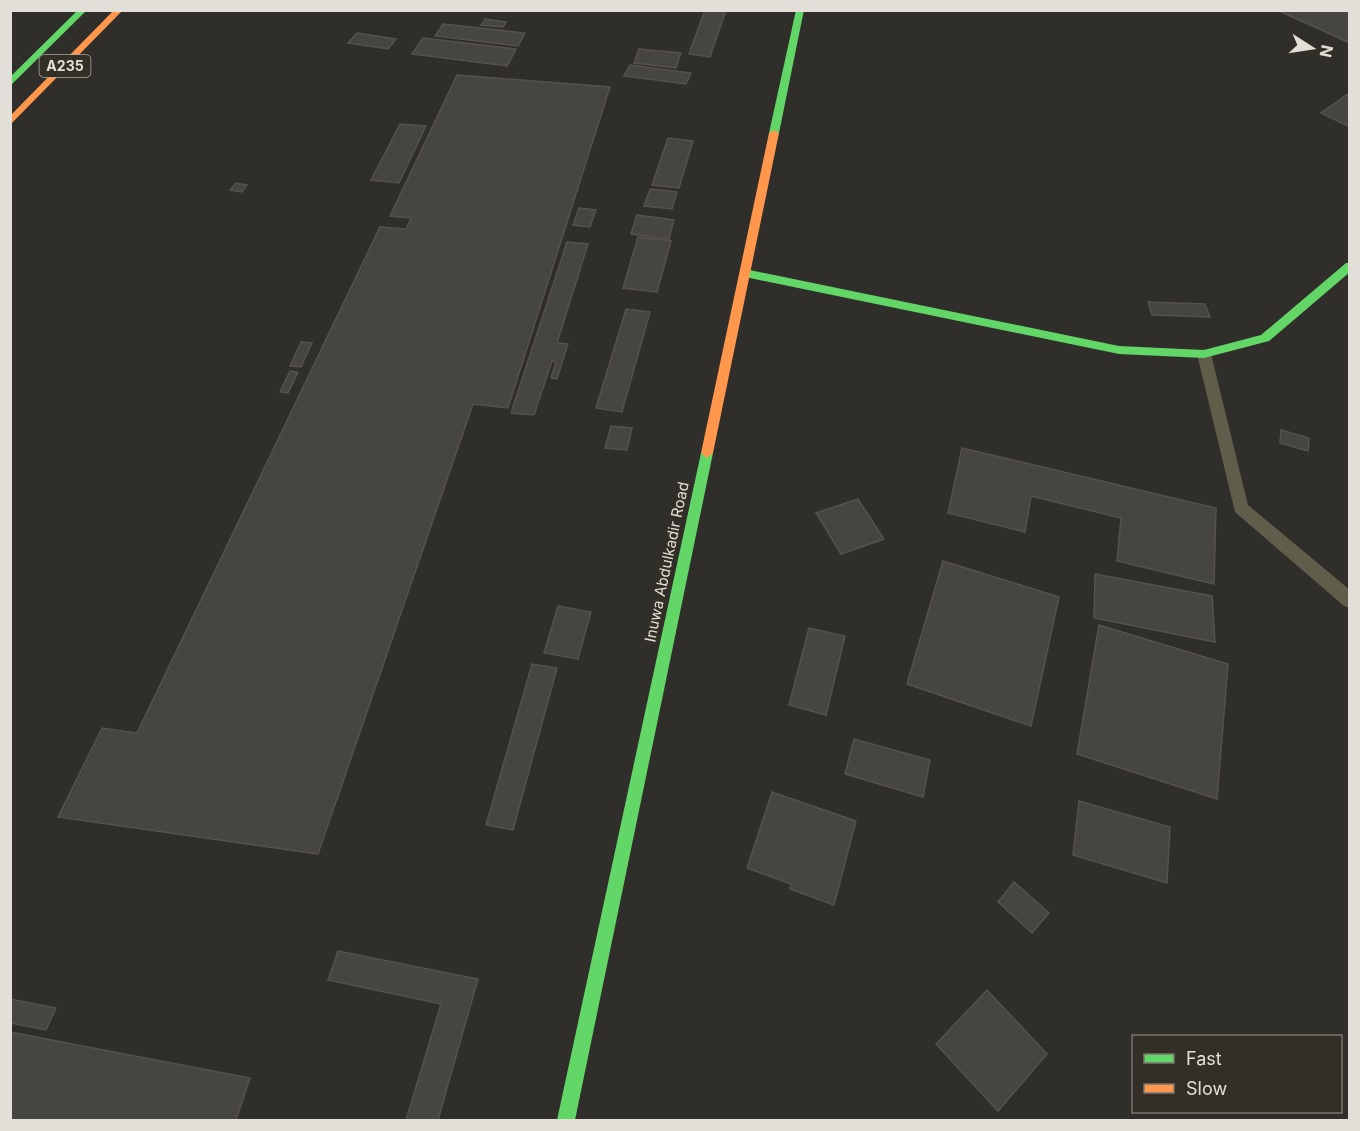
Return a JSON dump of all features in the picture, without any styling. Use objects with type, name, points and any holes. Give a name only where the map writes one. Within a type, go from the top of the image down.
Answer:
[{"type":"main road","name":"A235","points":[[10,122],[119,10]]},
{"type":"main road","name":"Inuwa Abdulkadir Road","points":[[566,1120],[800,10]]},
{"type":"main road","name":"A235","points":[[10,83],[78,14]]},
{"type":"main road","points":[[745,273],[1119,350],[1204,354],[1265,338],[1350,266]]},
{"type":"lane","points":[[1204,354],[1242,508],[1350,601]]},
{"type":"building","points":[[705,10],[726,10],[710,57],[689,54]]},
{"type":"building","points":[[1277,10],[1350,10],[1350,43]]},
{"type":"building","points":[[485,19],[506,22],[503,27],[481,25]]},
{"type":"building","points":[[443,24],[525,33],[518,46],[435,36]]},
{"type":"building","points":[[357,33],[396,39],[388,49],[348,43]]},
{"type":"building","points":[[423,38],[516,49],[507,66],[412,54]]},
{"type":"building","points":[[639,49],[681,53],[676,68],[634,63]]},
{"type":"building","points":[[630,65],[691,73],[686,84],[624,76]]},
{"type":"building","points":[[457,75],[610,87],[508,408],[473,404],[318,854],[58,817],[102,728],[137,733],[380,227],[406,229],[411,218],[390,216]]},
{"type":"building","points":[[1348,94],[1350,127],[1321,113]]},
{"type":"building","points":[[400,124],[426,126],[399,183],[371,180]]},
{"type":"building","points":[[668,138],[693,141],[679,188],[652,185]]},
{"type":"building","points":[[236,183],[247,185],[242,192],[230,190]]},
{"type":"building","points":[[650,189],[677,192],[672,209],[644,206]]},
{"type":"building","points":[[579,208],[596,210],[590,227],[573,225]]},
{"type":"building","points":[[637,215],[674,220],[669,239],[631,234]]},
{"type":"building","points":[[638,237],[671,241],[657,292],[623,288]]},
{"type":"building","points":[[567,242],[588,244],[557,343],[568,344],[557,379],[551,378],[556,362],[552,361],[534,415],[511,413]]},
{"type":"building","points":[[1148,302],[1205,304],[1210,317],[1152,315]]},
{"type":"building","points":[[626,309],[650,312],[622,412],[596,408]]},
{"type":"building","points":[[301,342],[312,343],[301,367],[290,366]]},
{"type":"building","points":[[290,371],[298,372],[288,393],[280,392]]},
{"type":"building","points":[[611,426],[632,428],[627,450],[605,448]]},
{"type":"building","points":[[1281,430],[1309,438],[1308,451],[1280,443]]},
{"type":"building","points":[[962,448],[1216,508],[1214,584],[1117,561],[1121,518],[1031,496],[1025,532],[948,513]]},
{"type":"building","points":[[858,499],[884,539],[841,554],[816,513]]},
{"type":"building","points":[[943,561],[1059,597],[1031,726],[907,684]]},
{"type":"building","points":[[1095,574],[1212,596],[1215,642],[1094,618]]},
{"type":"building","points":[[558,606],[591,612],[578,659],[544,653]]},
{"type":"building","points":[[1099,625],[1228,664],[1217,799],[1077,754]]},
{"type":"building","points":[[809,628],[845,636],[826,715],[789,705]]},
{"type":"building","points":[[532,664],[557,668],[513,830],[486,825]]},
{"type":"building","points":[[854,739],[930,760],[923,797],[845,774]]},
{"type":"building","points":[[772,792],[856,821],[834,905],[790,889],[791,884],[747,868]]},
{"type":"building","points":[[1079,801],[1170,827],[1167,883],[1073,855]]},
{"type":"building","points":[[1014,882],[1049,913],[1032,933],[998,902]]},
{"type":"building","points":[[338,951],[478,979],[438,1120],[406,1120],[441,1004],[328,980]]},
{"type":"building","points":[[987,990],[1047,1054],[998,1111],[936,1044]]},
{"type":"building","points":[[10,999],[56,1008],[46,1030],[10,1023]]},
{"type":"building","points":[[10,1032],[250,1078],[236,1120],[10,1120]]},
{"type":"traffic: fast","points":[[10,83],[83,10]]},
{"type":"traffic: fast","points":[[774,133],[800,10]]},
{"type":"traffic: fast","points":[[745,273],[1119,350],[1204,354],[1265,338],[1350,266]]},
{"type":"traffic: fast","points":[[566,1120],[707,453]]},
{"type":"traffic: slow","points":[[10,122],[119,10]]},
{"type":"traffic: slow","points":[[707,453],[774,133]]}]
